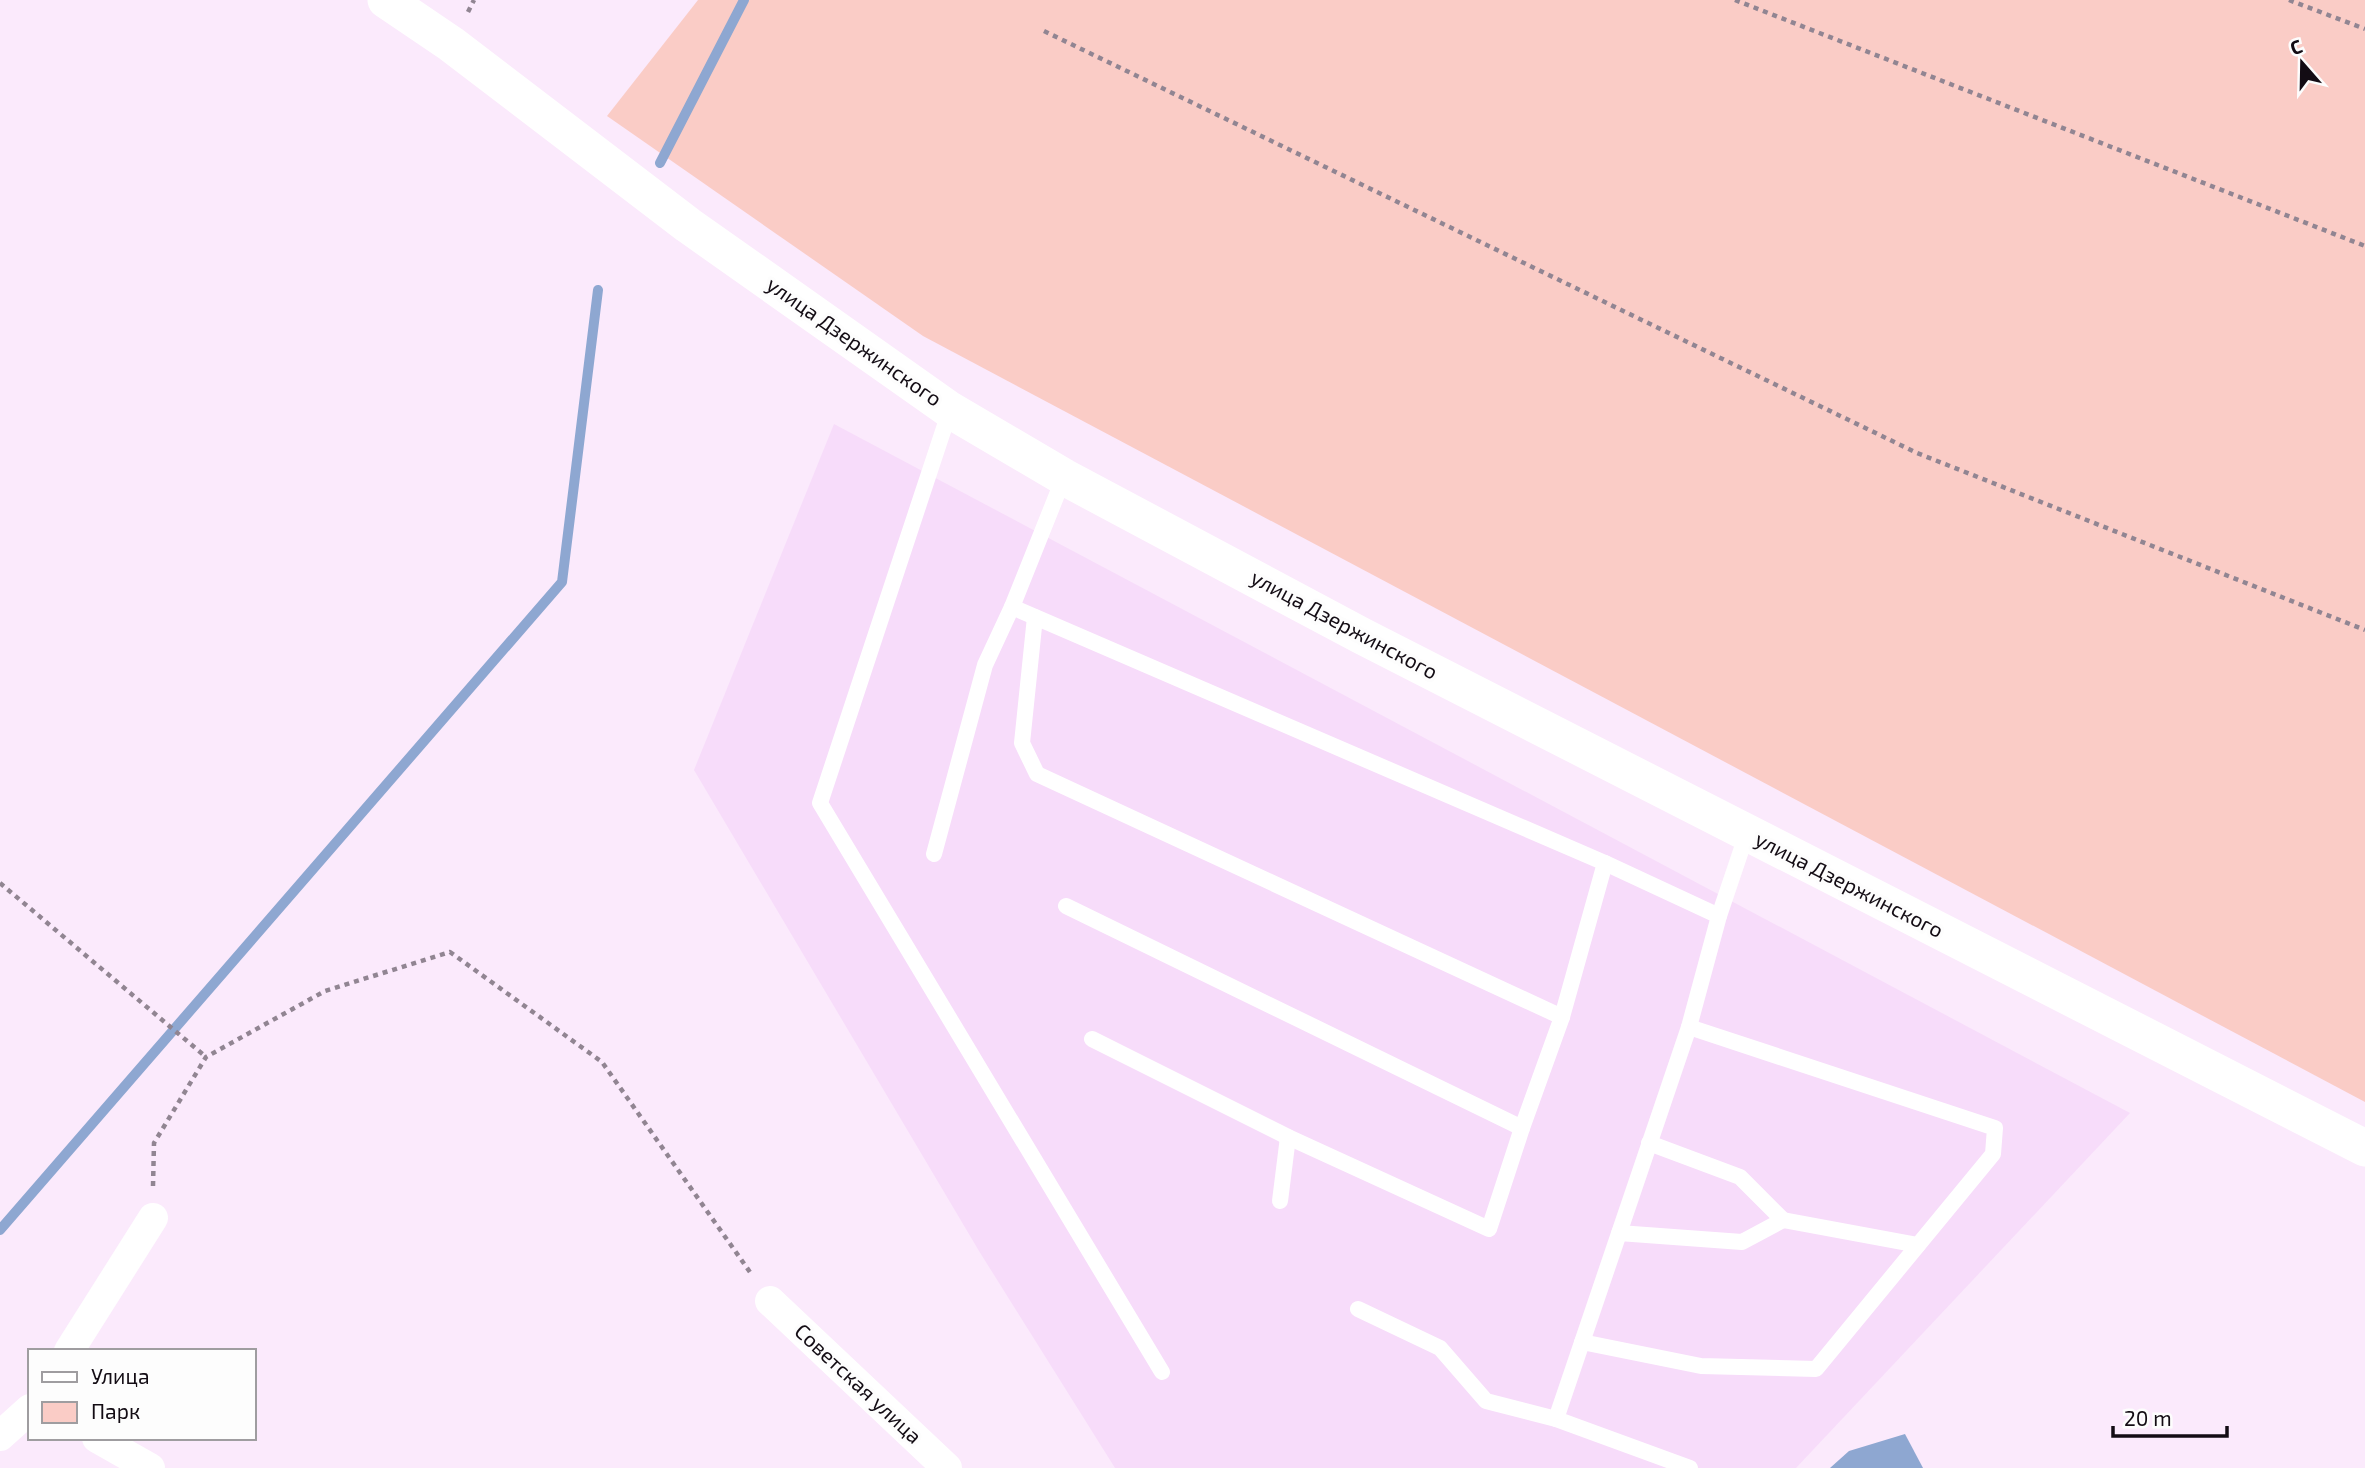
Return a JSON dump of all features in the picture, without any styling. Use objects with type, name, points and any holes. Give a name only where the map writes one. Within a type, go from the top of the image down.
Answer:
[{"type":"street","name":"улица Дзержинского","points":[[386,0],[451,44],[688,225],[950,410],[1065,477],[1362,636],[2365,1148]]},
{"type":"street","points":[[70,1349],[153,1218]]},
{"type":"street","name":"Советская улица","points":[[770,1301],[947,1468]]},
{"type":"street","points":[[0,1436],[28,1411]]},
{"type":"street","points":[[101,1440],[150,1468]]},
{"type":"lane","points":[[950,410],[820,803],[1161,1372]]},
{"type":"lane","points":[[934,854],[985,665],[1012,607],[1065,477]]},
{"type":"lane","points":[[1012,607],[1605,863],[1719,916]]},
{"type":"lane","points":[[1035,617],[1023,743],[1037,774],[1562,1017]]},
{"type":"lane","points":[[1556,1419],[1689,1027],[1719,916],[1747,833]]},
{"type":"lane","points":[[1092,1039],[1288,1137],[1489,1229],[1562,1017],[1605,863]]},
{"type":"lane","points":[[1066,906],[1522,1128]]},
{"type":"lane","points":[[1582,1342],[1701,1366],[1816,1369],[1993,1154],[1995,1128],[1689,1027]]},
{"type":"lane","points":[[1280,1201],[1288,1137]]},
{"type":"lane","points":[[1649,1143],[1740,1177],[1783,1220],[1918,1245]]},
{"type":"lane","points":[[1619,1233],[1742,1242],[1783,1220]]},
{"type":"lane","points":[[1358,1309],[1440,1348],[1486,1401],[1556,1419],[1690,1468]]},
{"type":"path","points":[[1735,0],[2365,247]]},
{"type":"path","points":[[2289,0],[2365,29]]},
{"type":"path","points":[[2354,25],[2365,24]]},
{"type":"path","points":[[1044,31],[1917,453],[2365,630]]},
{"type":"path","points":[[0,883],[206,1056]]},
{"type":"path","points":[[153,1218],[154,1143],[206,1056],[325,991],[450,952],[603,1062],[770,1301]]},
{"type":"shaded area","points":[[834,424],[2130,1113],[1796,1468],[1115,1468],[979,1251],[694,770]]},
{"type":"green space","points":[[698,0],[2365,0],[2365,1102],[923,336],[607,116]]},
{"type":"water","points":[[1905,1434],[1923,1468],[1830,1468],[1849,1451]]},
{"type":"waterway","points":[[660,163],[744,0]]},
{"type":"waterway","points":[[0,1230],[562,582],[598,290]]}]
